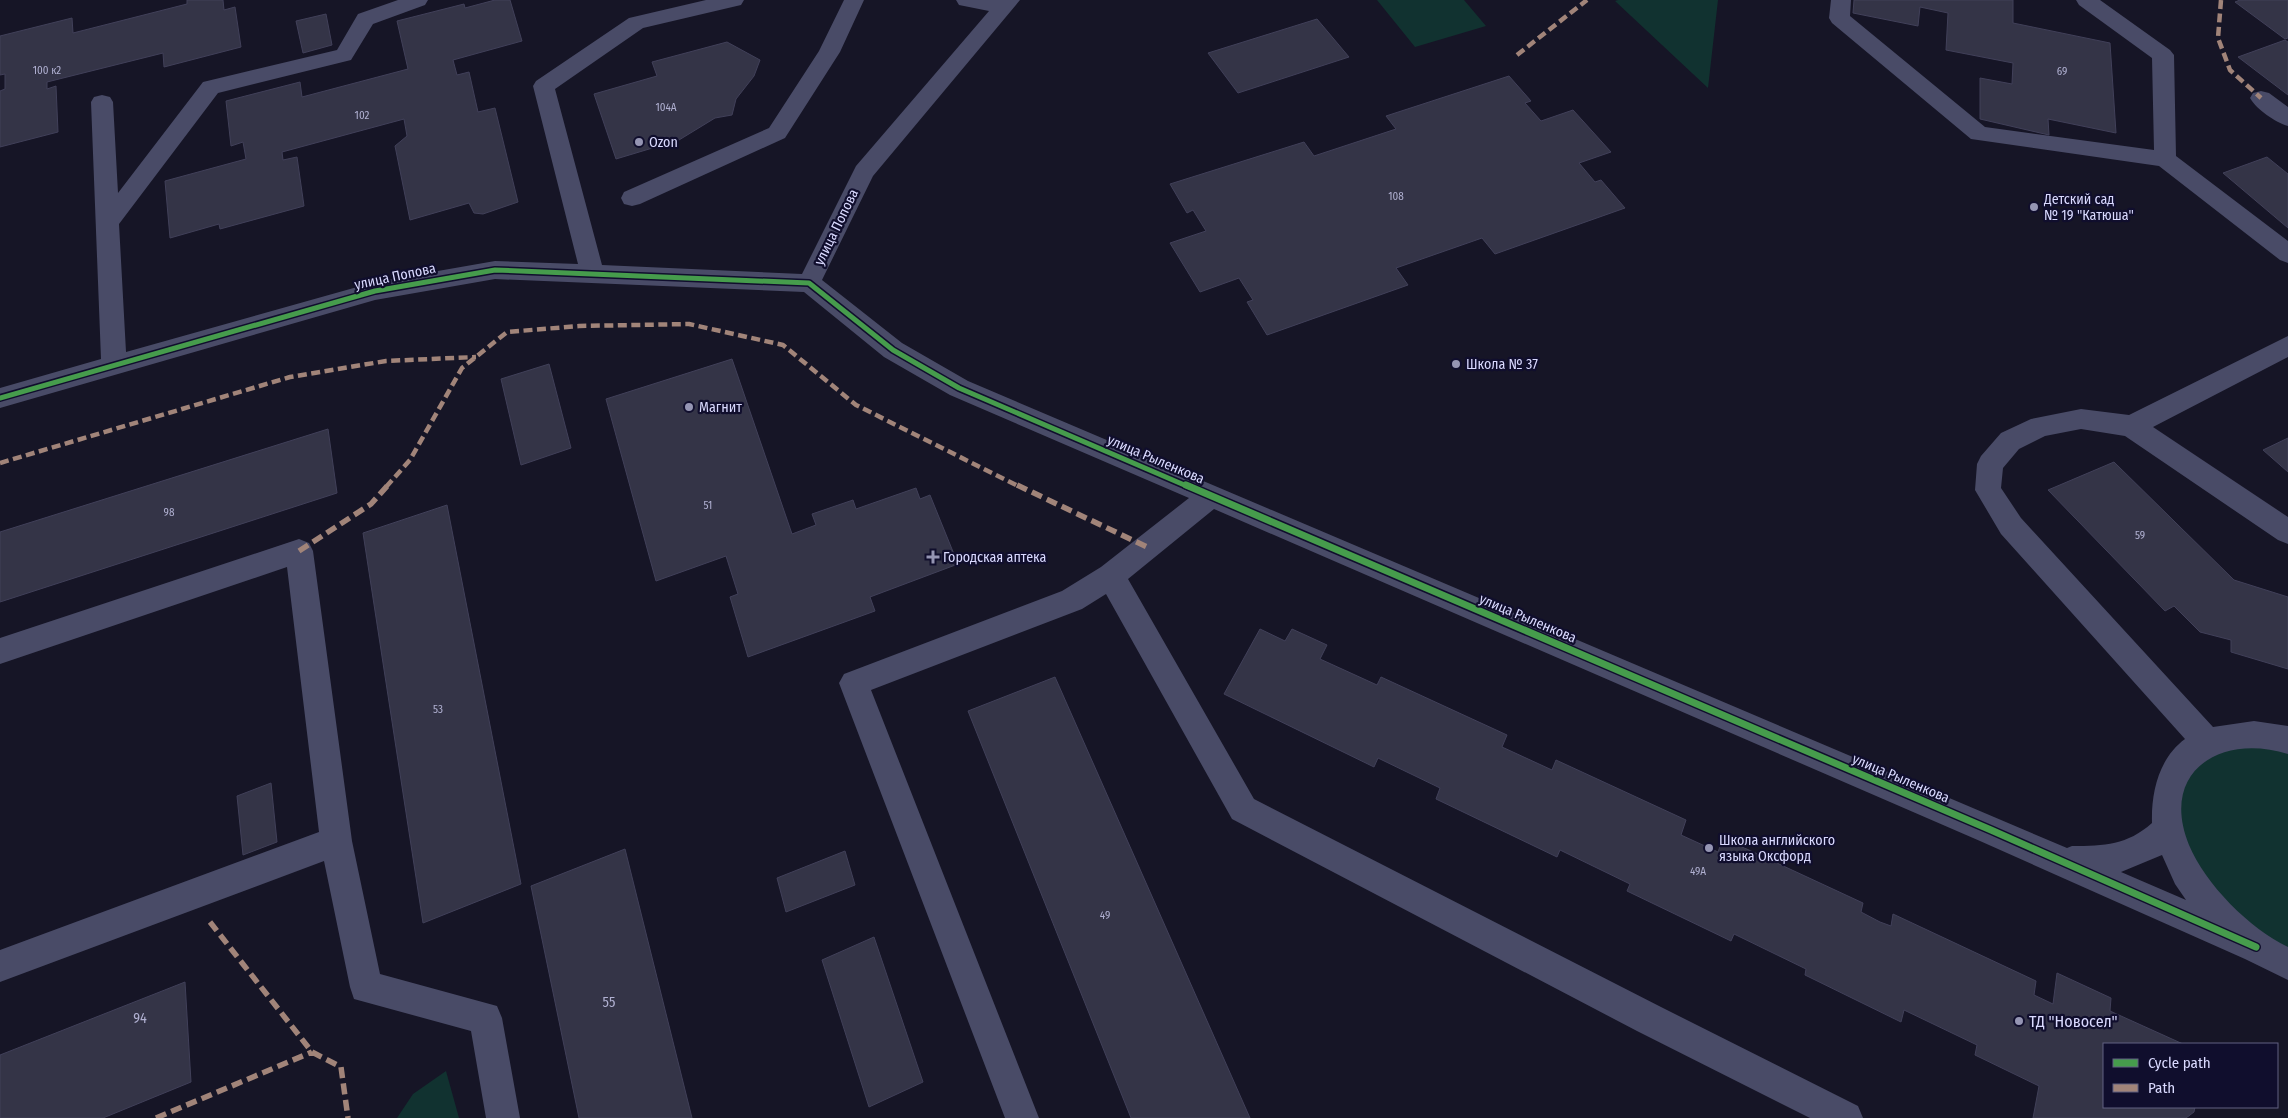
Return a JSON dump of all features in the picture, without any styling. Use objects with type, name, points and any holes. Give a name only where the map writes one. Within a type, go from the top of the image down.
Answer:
[{"type":"street","points":[[107,223],[211,87],[344,55],[365,19],[418,0]]},
{"type":"street","points":[[592,274],[544,86],[636,23],[734,0]]},
{"type":"street","points":[[632,198],[777,133],[829,52],[854,0]]},
{"type":"street","points":[[966,0],[1008,3]]},
{"type":"street","points":[[1841,0],[1839,18],[1979,134],[2165,159],[2288,254]]},
{"type":"street","points":[[2086,0],[2162,56],[2165,159]]},
{"type":"street","name":"улица Попова","points":[[0,398],[375,291],[495,270],[809,283],[864,172],[1008,3]]},
{"type":"street","points":[[2261,98],[2288,118]]},
{"type":"street","points":[[102,102],[114,366]]},
{"type":"street","name":"улица Рыленкова","points":[[809,283],[893,350],[959,388],[2256,947]]},
{"type":"street","points":[[2131,426],[2288,346]]},
{"type":"street","points":[[2206,742],[2011,526],[1988,490],[1990,464],[2010,441],[2040,426],[2081,419],[2131,426],[2288,532]]},
{"type":"street","points":[[1022,1118],[854,683],[1072,600],[1111,576],[1211,496]]},
{"type":"street","points":[[0,651],[299,551],[336,841],[366,987],[485,1018],[503,1118]]},
{"type":"street","points":[[1111,576],[1243,809],[1649,1019],[1846,1118]]},
{"type":"street","points":[[2288,740],[2242,734],[2206,742],[2181,761],[2167,791],[2168,829],[2184,870],[2214,912],[2256,947],[2288,964]]},
{"type":"street","points":[[2062,862],[2108,861],[2148,847],[2168,829]]},
{"type":"street","points":[[0,966],[336,841]]},
{"type":"green space","points":[[1377,0],[1464,0],[1486,26],[1415,47]]},
{"type":"green space","points":[[1718,0],[1708,88],[1615,1]]},
{"type":"green space","points":[[2288,740],[2288,964],[2256,947],[2168,829],[2181,761],[2207,742]]},
{"type":"green space","points":[[446,1071],[459,1118],[397,1118],[413,1094]]},
{"type":"building","points":[[187,0],[223,0],[224,10],[235,7],[241,47],[164,67],[163,53],[47,82],[47,89],[56,86],[58,132],[0,147],[0,91],[5,89],[5,74],[0,75],[0,36],[72,18],[73,33],[187,4]]},
{"type":"building","points":[[495,0],[510,0],[522,41],[453,60],[457,75],[469,72],[478,112],[495,108],[518,202],[483,214],[474,213],[469,203],[410,220],[395,146],[407,136],[404,119],[282,152],[283,160],[297,157],[304,206],[220,229],[219,224],[170,238],[165,181],[246,159],[243,142],[231,146],[226,101],[300,82],[302,97],[408,69],[397,21],[464,4],[465,8]]},
{"type":"building","points":[[1854,0],[2013,0],[2013,23],[2110,43],[2116,133],[2048,119],[2049,135],[1980,119],[1980,78],[2012,84],[2013,63],[1946,50],[1948,13],[1920,7],[1918,26],[1853,13]]},
{"type":"building","points":[[2240,0],[2288,0],[2288,38],[2285,39],[2235,2]]},
{"type":"building","points":[[326,14],[332,45],[303,53],[296,21]]},
{"type":"building","points":[[1317,19],[1349,57],[1238,93],[1208,53]]},
{"type":"building","points":[[2285,40],[2288,42],[2288,95],[2238,57]]},
{"type":"building","points":[[727,42],[760,60],[754,76],[736,99],[732,115],[715,118],[679,140],[616,159],[594,94],[657,76],[652,62]]},
{"type":"building","points":[[1509,76],[1531,101],[1525,103],[1541,121],[1573,110],[1611,152],[1579,163],[1595,182],[1601,180],[1625,208],[1495,254],[1482,238],[1396,268],[1408,285],[1267,335],[1247,302],[1253,300],[1239,278],[1200,292],[1170,243],[1206,231],[1193,210],[1187,213],[1170,184],[1304,142],[1314,156],[1396,129],[1386,116]]},
{"type":"building","points":[[2267,157],[2288,174],[2288,228],[2223,173]]},
{"type":"building","points":[[732,359],[792,534],[816,525],[812,514],[853,500],[856,509],[916,488],[920,499],[930,495],[958,564],[870,597],[875,611],[748,657],[730,597],[738,594],[726,556],[656,581],[606,399]]},
{"type":"building","points":[[549,364],[571,448],[521,465],[501,379]]},
{"type":"building","points":[[328,429],[337,493],[0,602],[0,532]]},
{"type":"building","points":[[2288,438],[2288,472],[2263,450]]},
{"type":"building","points":[[2114,462],[2234,580],[2288,597],[2288,669],[2231,652],[2231,640],[2200,632],[2174,606],[2165,611],[2048,490]]},
{"type":"building","points":[[447,505],[521,884],[423,923],[363,533]]},
{"type":"building","points":[[1260,629],[1285,641],[1292,629],[1327,645],[1320,659],[1377,685],[1381,677],[1507,735],[1502,747],[1552,770],[1556,760],[1686,820],[1681,835],[1718,852],[1723,838],[1863,903],[1861,912],[1880,922],[1891,926],[1893,914],[2036,981],[2034,995],[2053,1004],[2057,973],[2111,998],[2110,1011],[2181,1043],[2103,1043],[2103,1108],[2195,1108],[2194,1112],[2186,1118],[2033,1118],[2039,1086],[1975,1055],[1977,1045],[1904,1010],[1901,1022],[1805,975],[1806,969],[1734,934],[1731,941],[1627,891],[1630,884],[1560,850],[1557,857],[1436,799],[1440,788],[1378,758],[1374,767],[1224,694]]},
{"type":"building","points":[[1055,677],[1250,1118],[1131,1118],[968,711]]},
{"type":"building","points":[[271,783],[277,842],[243,855],[237,796]]},
{"type":"building","points":[[625,849],[692,1118],[579,1118],[531,886]]},
{"type":"building","points":[[845,851],[855,885],[786,912],[777,878]]},
{"type":"building","points":[[874,937],[923,1082],[869,1107],[822,960]]},
{"type":"building","points":[[185,982],[191,1082],[103,1118],[0,1118],[0,1055]]},
{"type":"marked path","points":[[1517,55],[1587,0]]},
{"type":"marked path","points":[[2221,0],[2218,38],[2230,70],[2261,98]]},
{"type":"marked path","points":[[299,551],[371,504],[410,460],[440,410],[462,368],[507,332],[579,326],[689,324],[783,345],[856,405],[943,450],[1147,547]]},
{"type":"marked path","points":[[0,463],[290,377],[386,361],[476,357]]},
{"type":"marked path","points":[[210,922],[312,1052],[341,1067],[348,1118]]},
{"type":"marked path","points":[[156,1118],[312,1052]]},
{"type":"cycle path","points":[[0,398],[375,291],[495,270],[809,283],[893,350],[959,388],[1991,830],[2256,947]]},
{"type":"place","name":"Ozon","points":[[639,142]]},
{"type":"place","name":"Детский сад № 19 \"Катюша\"","points":[[2034,207]]},
{"type":"place","name":"Школа № 37","points":[[1456,364]]},
{"type":"place","name":"Магнит","points":[[689,407]]},
{"type":"place","name":"Городская аптека","points":[[933,557]]},
{"type":"place","name":"Школа английского языка Оксфорд","points":[[1709,848]]},
{"type":"place","name":"ТД \"Новосел\"","points":[[2019,1021]]}]
